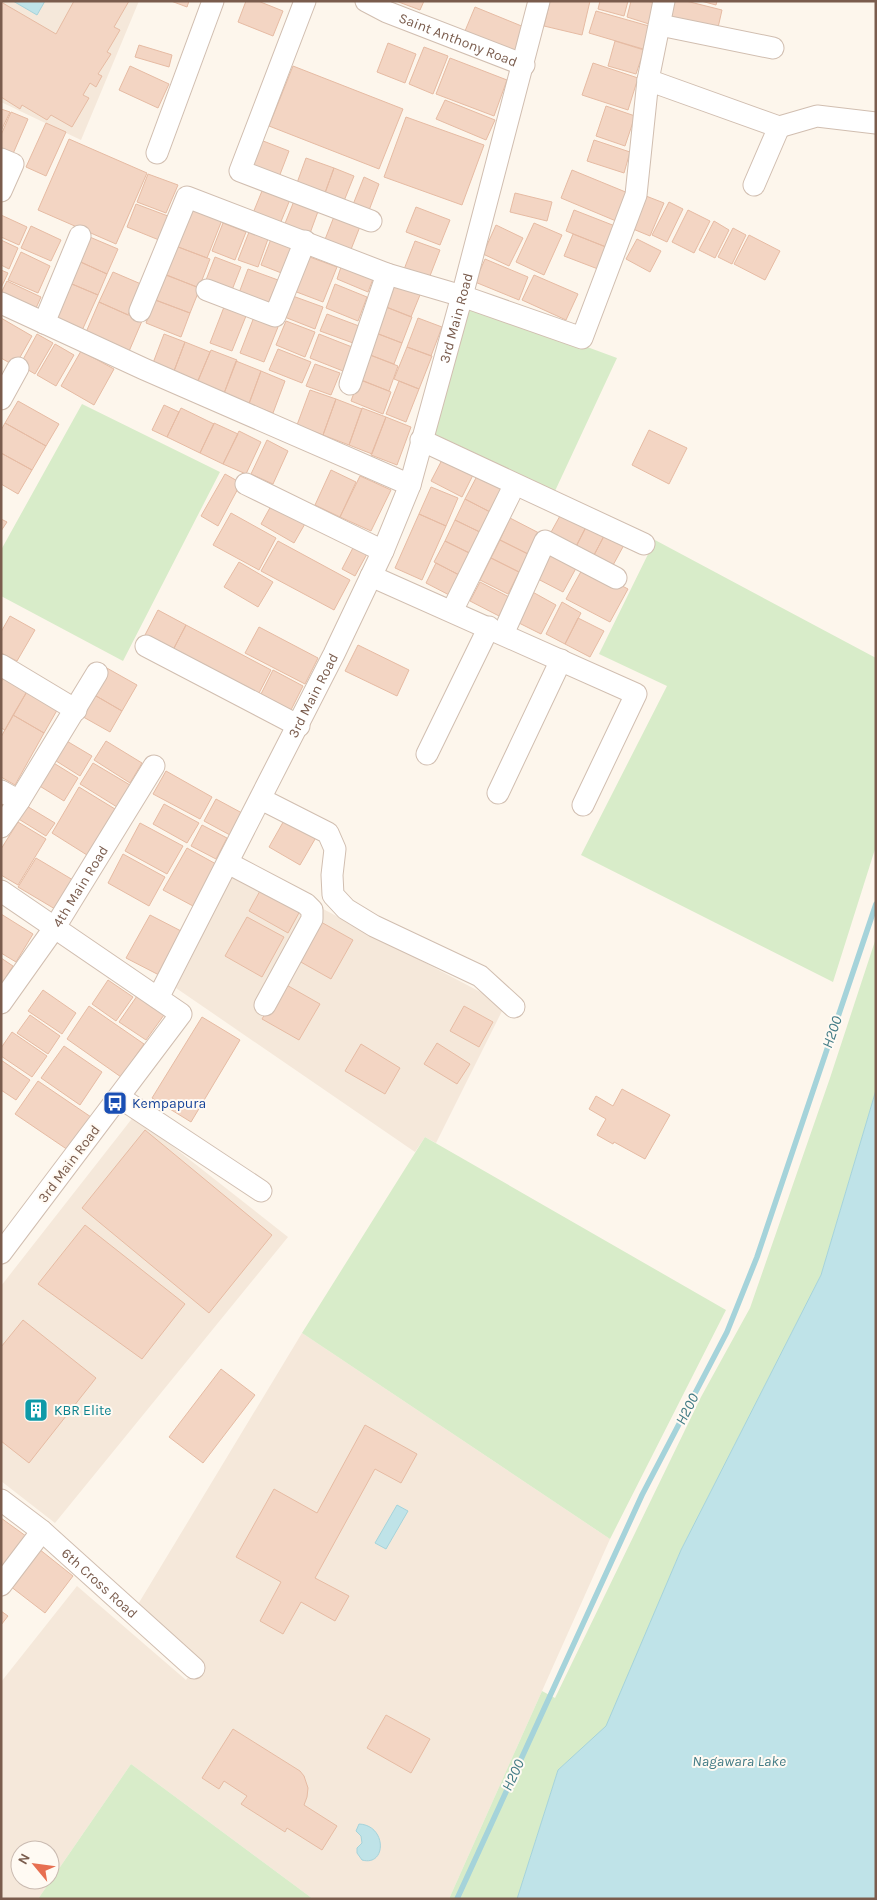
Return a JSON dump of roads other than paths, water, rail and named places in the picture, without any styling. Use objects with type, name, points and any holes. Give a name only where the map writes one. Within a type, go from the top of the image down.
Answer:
[{"type":"street","points":[[157,154],[213,1]]},
{"type":"street","points":[[305,1],[240,171],[371,220]]},
{"type":"street","name":"Saint Anthony Road","points":[[366,1],[387,12],[524,65]]},
{"type":"street","name":"3rd Main Road","points":[[1,1253],[181,1014],[158,998],[299,726],[383,551],[410,485],[524,65],[539,1]]},
{"type":"street","points":[[140,312],[187,197],[387,274],[462,296],[582,338],[636,195],[648,80],[664,1]]},
{"type":"street","points":[[660,25],[773,48]]},
{"type":"street","points":[[648,80],[778,127],[817,116],[876,123]]},
{"type":"street","points":[[754,185],[778,127]]},
{"type":"street","points":[[1,159],[12,164],[1,191]]},
{"type":"street","points":[[44,323],[80,236]]},
{"type":"street","points":[[207,290],[275,316],[305,241]]},
{"type":"street","points":[[350,384],[387,274]]},
{"type":"street","points":[[1,303],[144,369],[410,485]]},
{"type":"street","points":[[1,399],[18,368]]},
{"type":"street","points":[[422,440],[644,544]]},
{"type":"street","points":[[246,484],[383,551]]},
{"type":"street","points":[[452,611],[510,494]]},
{"type":"street","points":[[427,754],[545,540],[616,578]]},
{"type":"street","points":[[371,576],[496,630],[636,694],[583,805]]},
{"type":"street","points":[[146,646],[299,726]]},
{"type":"street","points":[[498,792],[561,660]]},
{"type":"street","points":[[1,666],[76,710]]},
{"type":"street","points":[[1,827],[10,796],[76,710],[97,673]]},
{"type":"street","name":"4th Main Road","points":[[1,1003],[55,927],[154,766]]},
{"type":"street","points":[[261,799],[328,832],[335,849],[332,875],[333,895],[346,909],[374,926],[480,976],[514,1007]]},
{"type":"street","points":[[228,862],[306,904],[312,910],[312,919],[264,1005]]},
{"type":"street","points":[[1,891],[158,998]]},
{"type":"street","points":[[119,1097],[260,1191]]},
{"type":"street","name":"6th Cross Road","points":[[1,1500],[42,1531],[194,1668]]},
{"type":"street","points":[[1,1585],[42,1531]]},
{"type":"water","points":[[13,1],[45,1],[37,15]]},
{"type":"water","name":"Nagawara Lake","points":[[876,1090],[876,1899],[517,1899],[558,1770],[606,1726],[681,1550],[821,1275]]},
{"type":"water","points":[[397,1505],[408,1511],[386,1549],[375,1543]]},
{"type":"water","points":[[359,1824],[368,1826],[375,1831],[379,1838],[379,1852],[370,1861],[362,1860],[357,1853],[357,1848],[362,1843],[361,1836],[356,1831]]},
{"type":"waterway","name":"H200","points":[[457,1899],[642,1495],[727,1332],[757,1257],[876,904]]},
{"type":"place","name":"Kempapura","points":[[115,1103]]},
{"type":"place","name":"KBR Elite","points":[[36,1410]]}]
